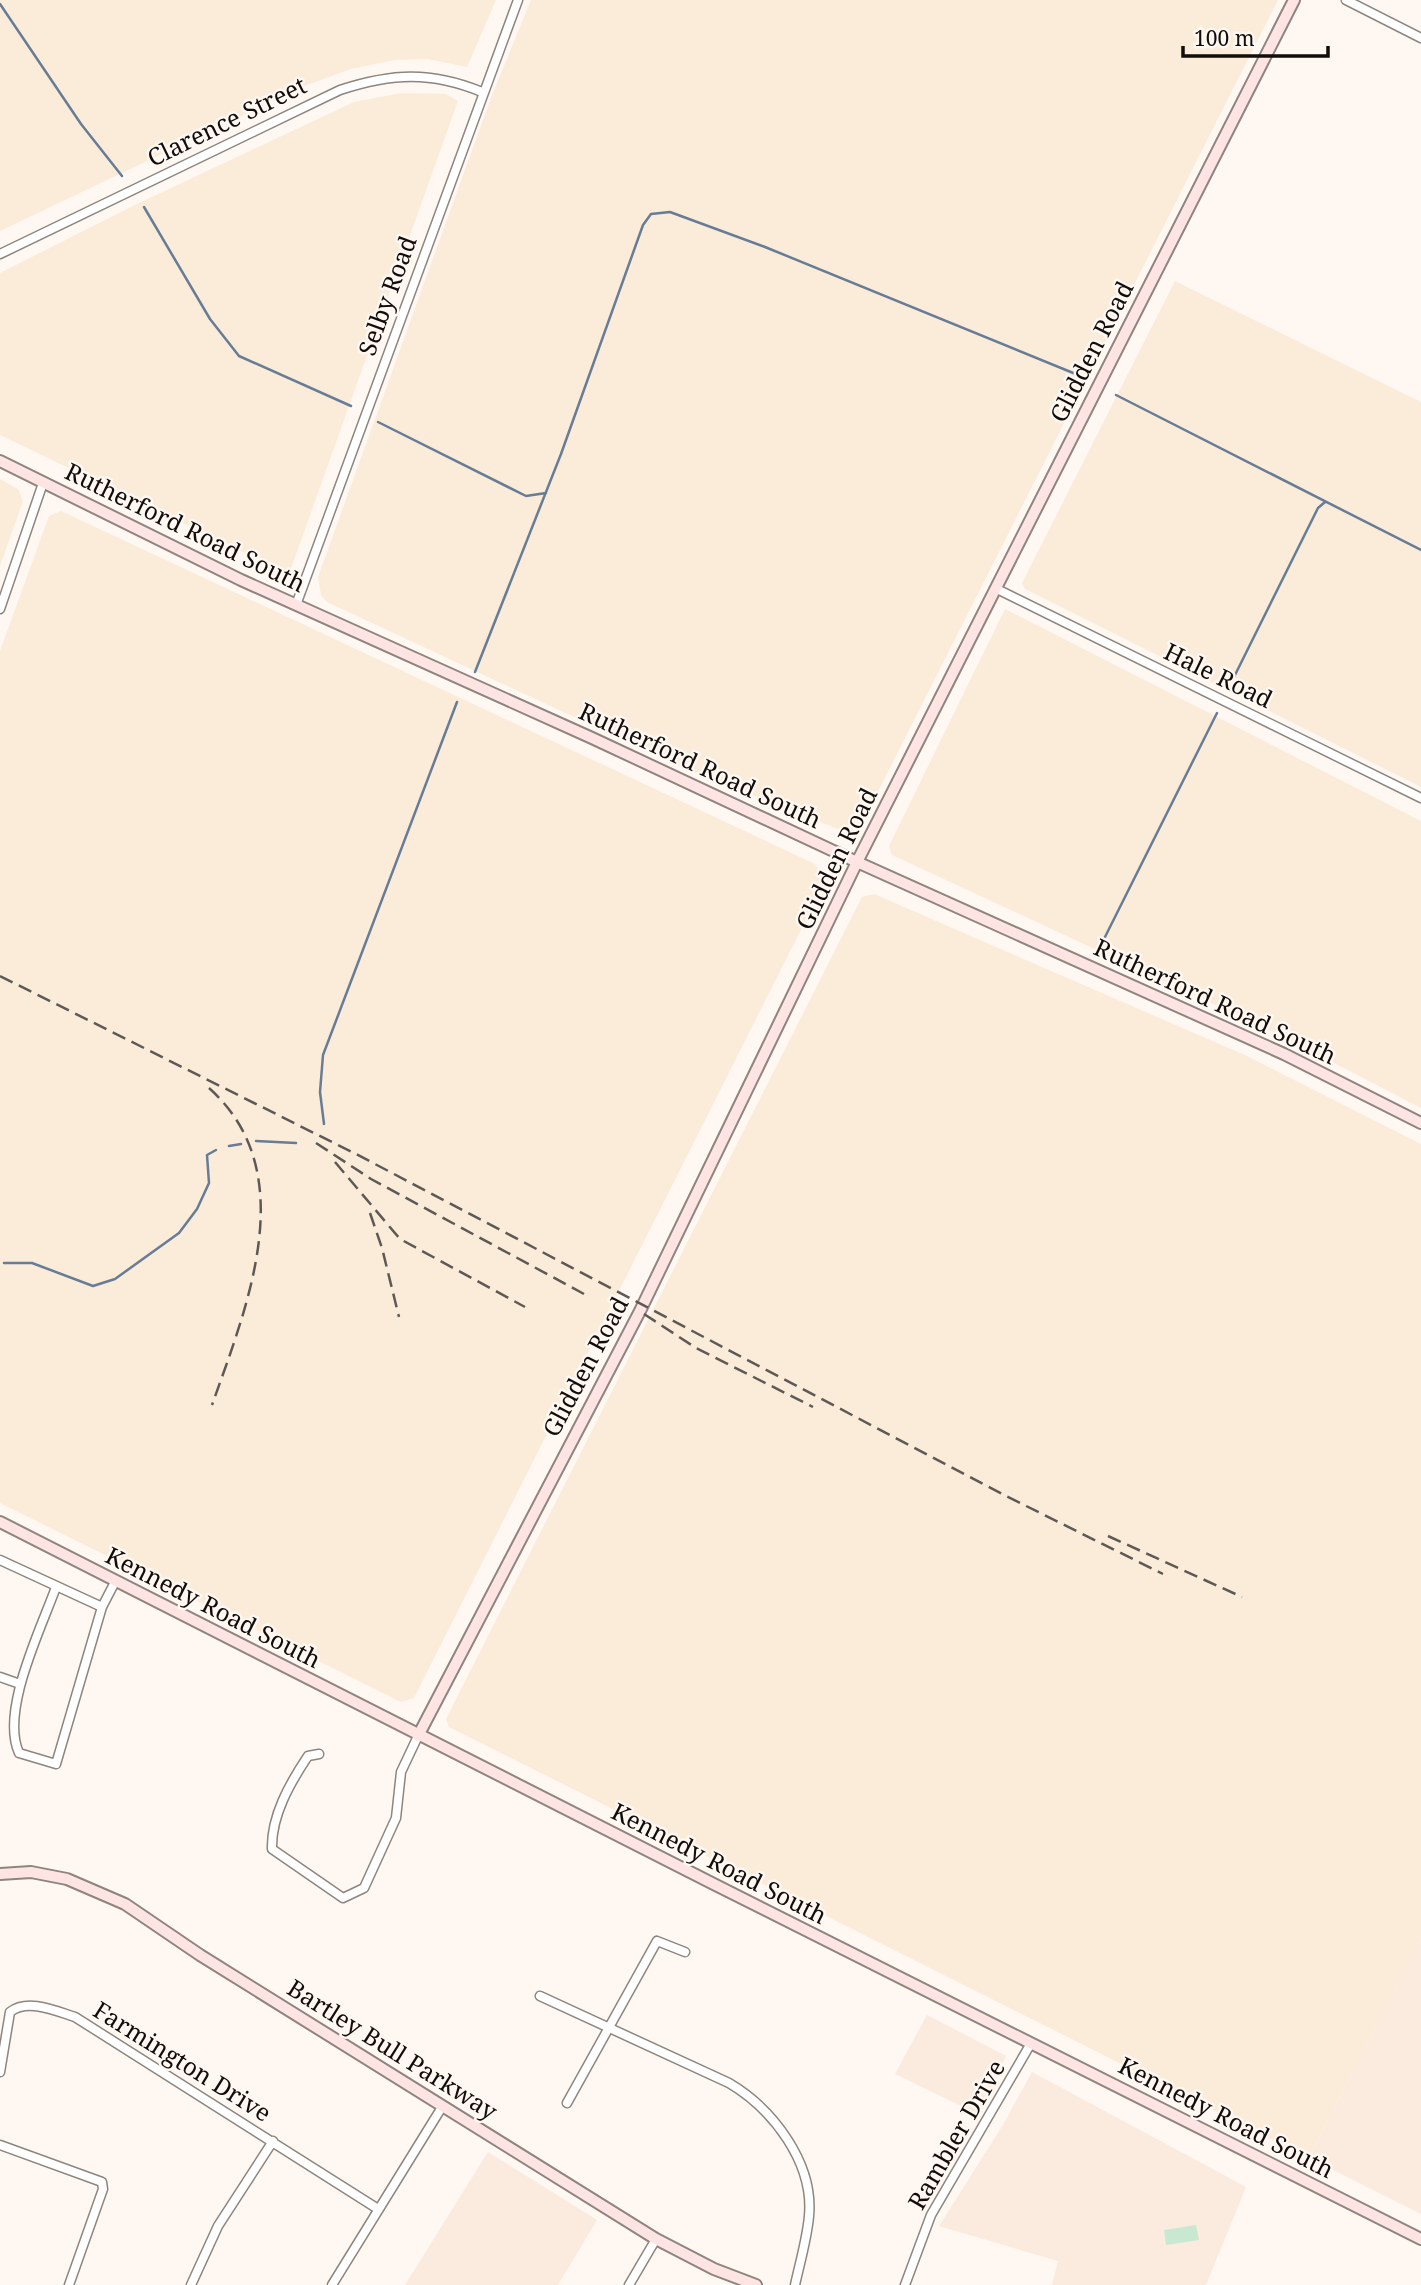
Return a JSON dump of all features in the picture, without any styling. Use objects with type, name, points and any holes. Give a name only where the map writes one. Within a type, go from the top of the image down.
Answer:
[{"type":"street","name":"Selby Road","points":[[296,605],[482,92],[518,0]]},
{"type":"street","name":"Glidden Road","points":[[418,1737],[640,1311],[857,862],[1294,0]]},
{"type":"street","points":[[1346,0],[1421,38]]},
{"type":"street","name":"Clarence Street","points":[[0,254],[340,90],[366,81],[416,75],[457,82],[482,92]]},
{"type":"street","name":"Rutherford Road South","points":[[0,461],[296,605],[1284,1054],[1421,1123]]},
{"type":"street","points":[[0,609],[43,483]]},
{"type":"street","name":"Hale Road","points":[[997,589],[1421,798]]},
{"type":"street","name":"Kennedy Road South","points":[[0,1522],[418,1737],[1421,2239]]},
{"type":"street","points":[[0,1560],[102,1607]]},
{"type":"street","points":[[56,1587],[20,1684],[14,1741],[19,1753],[56,1764],[102,1607],[115,1582]]},
{"type":"street","points":[[0,1677],[20,1684]]},
{"type":"street","points":[[319,1754],[307,1756],[291,1781],[271,1831],[272,1849],[343,1898],[351,1897],[364,1888],[396,1818],[401,1772],[418,1737]]},
{"type":"street","name":"Bartley Bull Parkway","points":[[0,1874],[31,1872],[67,1879],[125,1904],[175,1940],[656,2239],[714,2269],[756,2285]]},
{"type":"street","points":[[567,2103],[657,1941],[685,1952]]},
{"type":"street","points":[[540,1996],[744,2092],[786,2136],[806,2183],[809,2200],[808,2224],[795,2285]]},
{"type":"street","name":"Farmington Drive","points":[[0,2072],[10,2012],[27,2004],[75,2017],[378,2208]]},
{"type":"street","name":"Rambler Drive","points":[[905,2285],[931,2215],[1030,2045]]},
{"type":"street","points":[[332,2285],[442,2107]]},
{"type":"street","points":[[191,2285],[218,2226],[273,2141]]},
{"type":"street","points":[[0,2145],[102,2182],[103,2189],[69,2285]]},
{"type":"street","points":[[629,2285],[656,2239]]},
{"type":"shaded area","points":[[0,0],[496,0],[467,67],[428,59],[394,60],[351,69],[304,86],[0,231]]},
{"type":"shaded area","points":[[531,0],[1278,0],[859,829],[854,832],[848,833],[679,766],[327,602],[321,595],[318,577],[492,95]]},
{"type":"shaded area","points":[[402,93],[446,94],[458,101],[289,574],[0,435],[0,273],[137,204],[354,102]]},
{"type":"shaded area","points":[[1175,281],[1421,402],[1421,787],[1025,589],[1022,583]]},
{"type":"shaded area","points":[[0,479],[18,489],[23,501],[0,566]]},
{"type":"shaded area","points":[[61,511],[815,864],[826,880],[414,1698],[401,1702],[0,1503],[0,651],[49,516]]},
{"type":"shaded area","points":[[1005,609],[1421,821],[1421,1108],[1282,1036],[892,855],[889,846]]},
{"type":"shaded area","points":[[874,894],[1247,1056],[1421,1144],[1421,1938],[1309,2158],[449,1727],[446,1719],[862,897]]},
{"type":"shaded area","points":[[1421,1938],[1421,2214],[1309,2158]]},
{"type":"shaded area","points":[[927,2015],[1006,2056],[980,2115],[895,2074]]},
{"type":"shaded area","points":[[1032,2072],[1246,2187],[1206,2285],[1052,2285],[1058,2261],[939,2226],[1003,2125]]},
{"type":"shaded area","points":[[488,2152],[597,2220],[558,2285],[405,2285]]},
{"type":"green space","points":[[1196,2225],[1199,2240],[1166,2245],[1164,2230]]},
{"type":"waterway","points":[[0,4],[81,124],[122,176]]},
{"type":"waterway","points":[[144,207],[210,319],[239,356],[351,406]]},
{"type":"waterway","points":[[475,672],[561,454],[643,225],[651,214],[670,212],[765,247],[1083,377]]},
{"type":"waterway","points":[[1116,395],[1421,550]]},
{"type":"waterway","points":[[378,422],[526,496],[546,493]]},
{"type":"waterway","points":[[1232,681],[1318,508],[1325,502]]},
{"type":"waterway","points":[[324,1124],[320,1092],[323,1055],[457,702]]},
{"type":"waterway","points":[[1102,943],[1217,713]]},
{"type":"waterway","points":[[256,1141],[296,1143]]},
{"type":"waterway","points":[[229,1146],[241,1144]]},
{"type":"waterway","points":[[4,1263],[32,1263],[93,1286],[115,1279],[179,1233],[197,1209],[209,1183],[207,1155],[216,1150]]},
{"type":"railway","points":[[0,976],[356,1154],[1004,1495],[1163,1574]]},
{"type":"railway","points":[[209,1088],[238,1122],[254,1159],[260,1199],[259,1241],[251,1283],[240,1326],[212,1405]]},
{"type":"railway","points":[[316,1143],[371,1179],[584,1294]]},
{"type":"railway","points":[[335,1162],[400,1239],[525,1307]]},
{"type":"railway","points":[[370,1213],[382,1248],[399,1317]]},
{"type":"railway","points":[[644,1314],[696,1348],[813,1407]]},
{"type":"railway","points":[[1108,1536],[1242,1597]]}]
